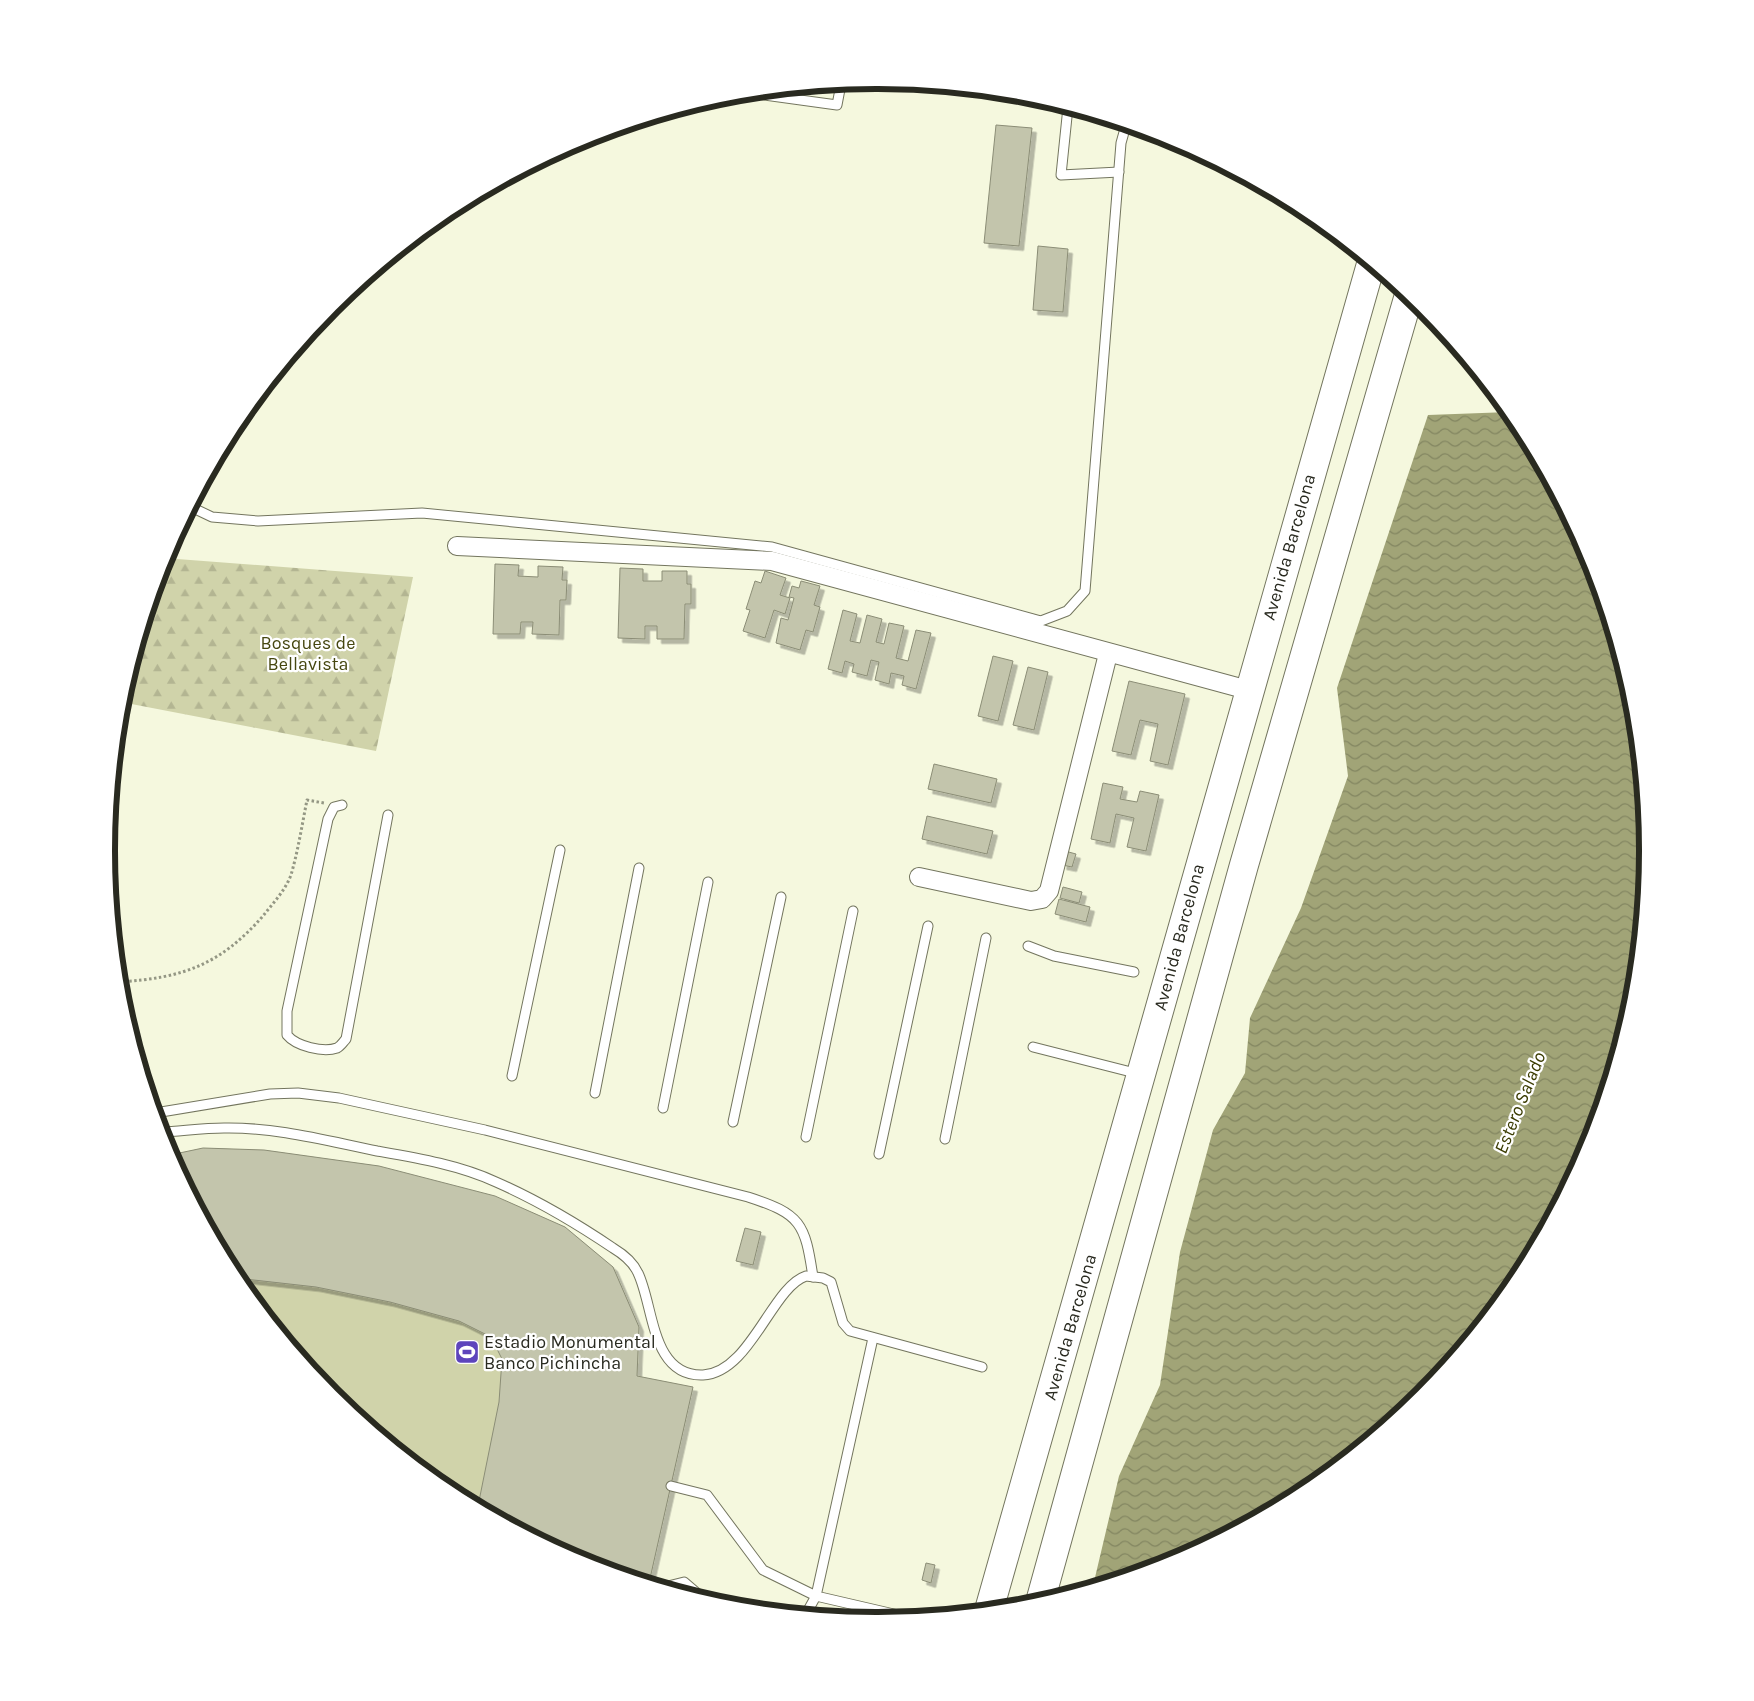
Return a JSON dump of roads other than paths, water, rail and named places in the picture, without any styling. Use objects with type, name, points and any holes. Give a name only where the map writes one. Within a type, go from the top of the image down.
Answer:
[{"type":"main road","name":"Avenida Barcelona","points":[[991,1604],[1142,1075],[1203,848],[1369,270]]},
{"type":"main road","points":[[1042,1594],[1104,1363],[1230,914],[1407,303]]},
{"type":"main road","points":[[1203,848],[1210,862],[1216,868],[1234,870],[1244,865]]},
{"type":"main road","points":[[1189,899],[1197,892],[1208,890],[1218,893],[1229,906],[1230,914]]},
{"type":"main road","points":[[1063,1353],[1066,1362],[1072,1369],[1081,1373],[1090,1373],[1104,1363]]},
{"type":"main road","points":[[1052,1388],[1060,1382],[1069,1380],[1078,1382],[1091,1395],[1093,1404]]},
{"type":"street","points":[[456,546],[772,561],[1108,654],[1248,690]]},
{"type":"street","points":[[919,877],[1031,901],[1042,899],[1048,891],[1108,654]]},
{"type":"lane","points":[[771,96],[837,105],[840,90]]},
{"type":"lane","points":[[1067,113],[1062,175],[1119,172]]},
{"type":"lane","points":[[196,510],[212,517],[258,521],[422,513],[772,547],[1040,621],[1067,611],[1085,591],[1121,143],[1125,130]]},
{"type":"lane","points":[[342,805],[334,807],[328,819],[287,1011],[287,1035],[300,1045],[332,1049],[341,1045],[346,1039],[388,815]]},
{"type":"lane","points":[[512,1076],[560,850]]},
{"type":"lane","points":[[595,1093],[639,868]]},
{"type":"lane","points":[[663,1108],[708,882]]},
{"type":"lane","points":[[733,1122],[781,897]]},
{"type":"lane","points":[[806,1137],[853,911]]},
{"type":"lane","points":[[879,1154],[928,926]]},
{"type":"lane","points":[[945,1139],[986,938]]},
{"type":"lane","points":[[1028,946],[1054,956],[1134,972]]},
{"type":"lane","points":[[1033,1047],[1142,1075]]},
{"type":"lane","points":[[162,1112],[270,1094],[298,1093],[348,1100],[485,1130],[748,1197],[774,1206],[791,1216],[804,1231],[808,1244],[812,1277]]},
{"type":"lane","points":[[169,1131],[225,1128],[267,1131],[420,1158],[496,1182],[574,1222],[630,1261],[642,1283],[658,1341],[665,1355],[682,1370],[694,1374],[704,1375],[716,1371],[734,1360],[742,1353],[790,1288],[801,1278],[812,1277],[827,1280],[834,1286],[846,1328],[856,1334],[982,1366]]},
{"type":"lane","points":[[809,1609],[816,1596],[873,1338]]},
{"type":"lane","points":[[671,1486],[706,1495],[763,1570],[816,1596],[885,1612]]},
{"type":"lane","points":[[674,1584],[684,1582],[692,1589]]},
{"type":"water","name":"Estero Salado","points":[[1499,412],[1537,470],[1560,514],[1581,559],[1613,653],[1632,751],[1639,850],[1632,950],[1613,1048],[1581,1142],[1537,1231],[1510,1274],[1481,1314],[1450,1353],[1416,1389],[1341,1455],[1300,1484],[1258,1510],[1214,1534],[1169,1554],[1094,1580],[1119,1476],[1160,1385],[1180,1252],[1213,1130],[1245,1073],[1250,1018],[1301,908],[1348,776],[1337,688],[1428,415]]},
{"type":"place","name":"Estadio Monumental Banco Pichincha","points":[[467,1352]]},
{"type":"park label","name":"Bosques de Bellavista","points":[[308,653]]}]
